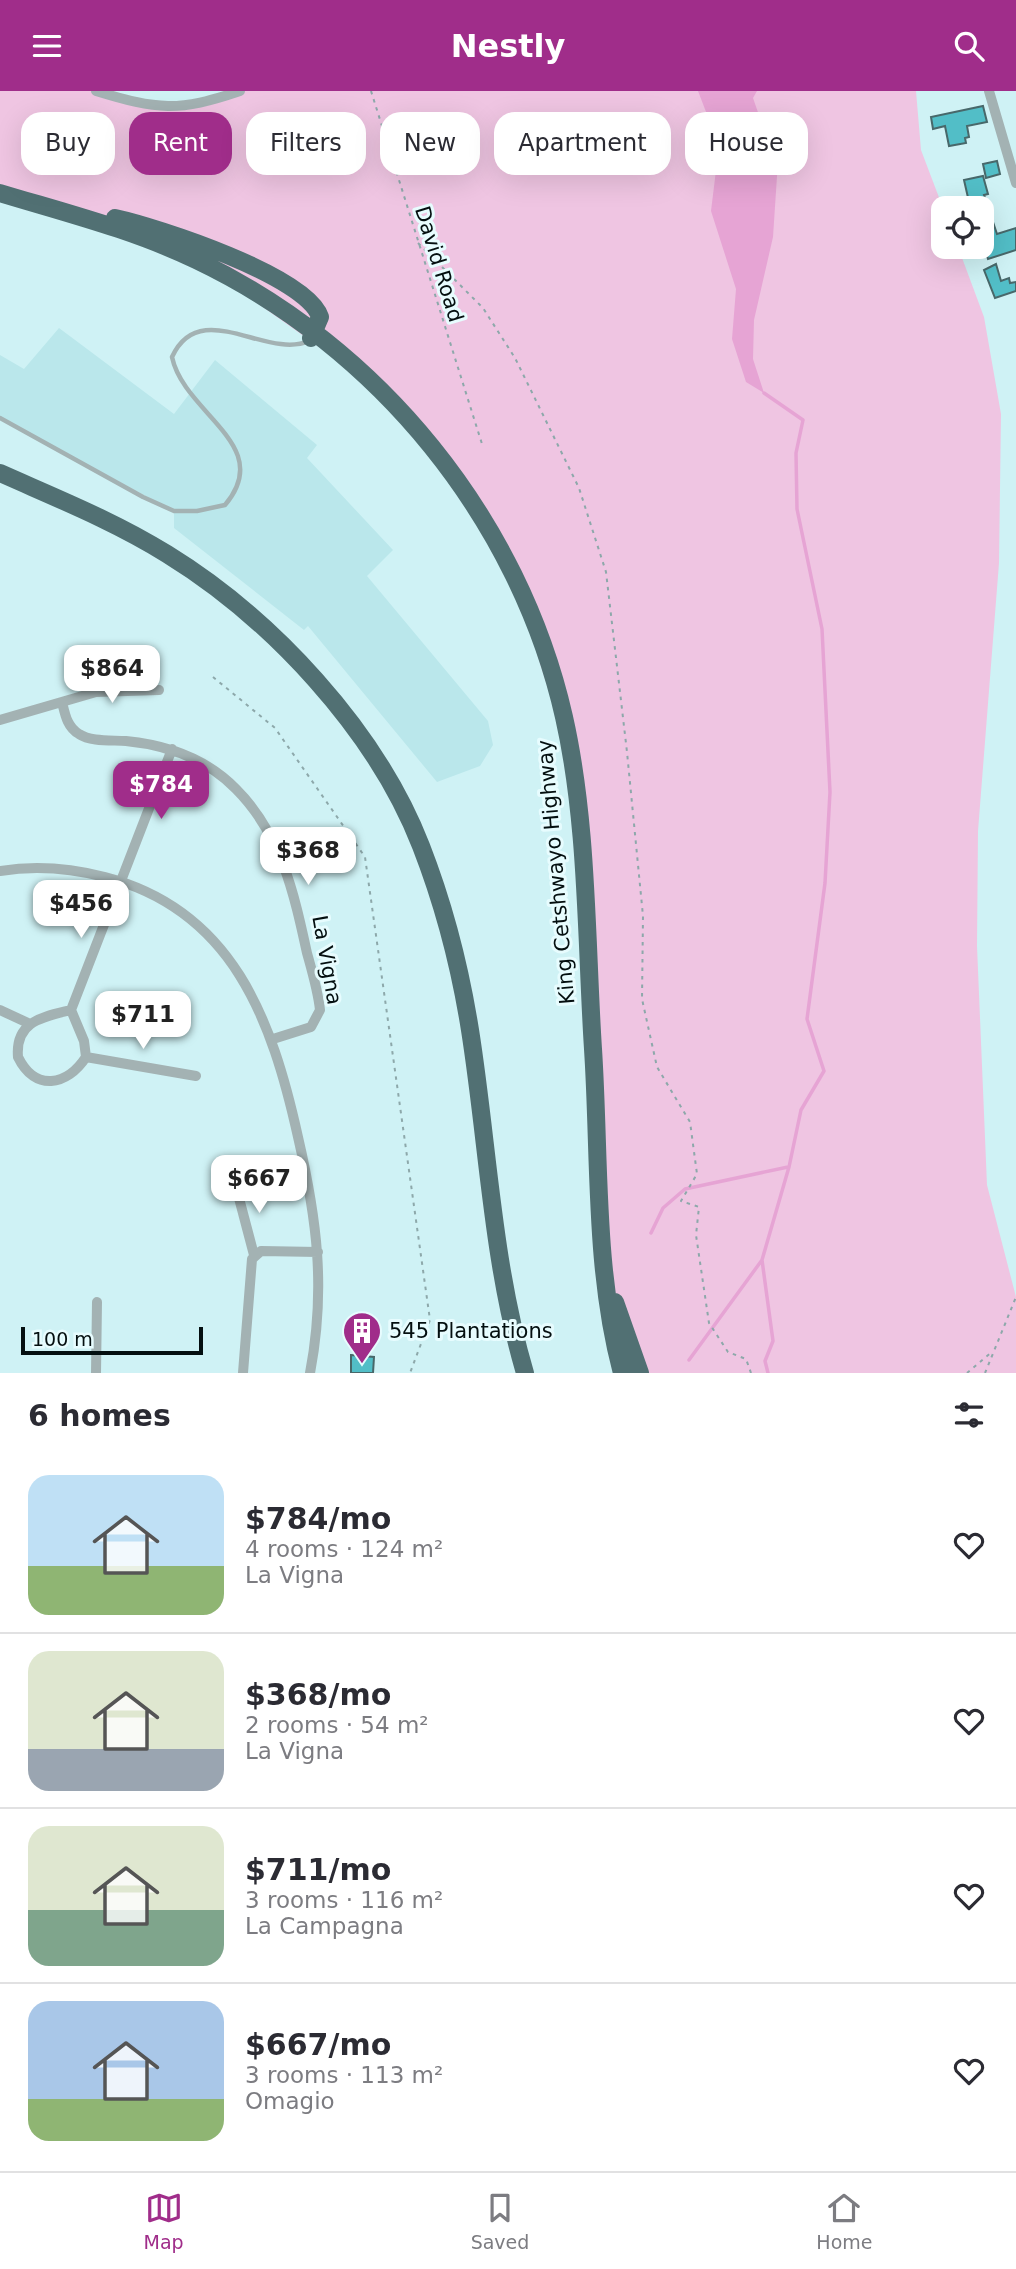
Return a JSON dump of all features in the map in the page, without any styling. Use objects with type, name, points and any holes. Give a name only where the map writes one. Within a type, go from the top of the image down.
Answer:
[{"type":"highway","name":"King Cetshwayo Highway","points":[[0,193],[130,233],[195,259],[263,295],[384,393],[426,438],[460,484],[511,570],[555,683],[575,785],[608,1286],[612,1333],[622,1373]]},
{"type":"highway","points":[[0,473],[124,530],[165,553],[219,590],[266,630],[323,688],[351,724],[382,772],[421,845],[444,914],[460,975],[508,1302],[525,1373]]},
{"type":"highway","points":[[608,1286],[640,1373]]},
{"type":"street","points":[[96,91],[138,104],[171,109],[191,106],[240,91]]},
{"type":"street","points":[[989,91],[1016,183]]},
{"type":"street","points":[[0,720],[114,689],[159,690]]},
{"type":"street","name":"La Vigna","points":[[62,702],[68,723],[84,736],[172,749],[236,789],[274,843],[289,874],[320,1010],[311,1027],[273,1039]]},
{"type":"street","points":[[28,1023],[17,1049],[22,1065],[32,1075],[48,1081],[63,1079],[71,1075],[86,1058],[84,1041],[71,1010],[172,749]]},
{"type":"street","points":[[0,871],[20,868],[74,869],[121,881],[167,901],[214,940],[253,997],[273,1039],[284,1074],[314,1209],[318,1252],[318,1330],[310,1373]]},
{"type":"street","points":[[0,1010],[28,1023],[71,1010]]},
{"type":"street","points":[[86,1058],[196,1076]]},
{"type":"street","points":[[235,1183],[254,1255],[250,1266],[249,1323],[243,1373]]},
{"type":"street","points":[[254,1255],[261,1251],[318,1252]]},
{"type":"street","points":[[96,1373],[97,1302]]},
{"type":"lane","points":[[0,418],[174,511],[219,507],[225,505],[240,485],[240,457],[233,443],[181,384],[172,357],[176,348],[186,338],[214,330],[237,332],[286,347],[313,335]]},
{"type":"path","name":"David Road","points":[[371,91],[482,444]]},
{"type":"path","points":[[418,243],[483,308],[515,358],[579,488],[606,572],[643,916],[642,999],[657,1067],[690,1122],[697,1174],[685,1189],[681,1201],[699,1207],[696,1235],[705,1281],[706,1312],[711,1327],[725,1347],[746,1359],[751,1373]]},
{"type":"path","points":[[213,677],[275,728],[365,857],[430,1320],[410,1373]]},
{"type":"path","points":[[985,1373],[1016,1297]]},
{"type":"path","points":[[967,1373],[994,1351]]},
{"type":"shaded area","points":[[0,91],[96,91],[153,107],[240,91],[916,91],[921,150],[938,196],[931,196],[931,259],[962,259],[984,317],[1001,414],[999,563],[978,831],[977,946],[987,1185],[1016,1297],[1016,1373],[622,1373],[618,1359],[574,772],[511,570],[384,393],[195,259],[0,193]]},
{"type":"shaded area","points":[[698,91],[757,91],[753,98],[758,112],[706,112]]},
{"type":"shaded area","points":[[715,175],[777,175],[773,237],[754,320],[753,359],[764,393],[746,382],[732,339],[736,289],[711,211]]},
{"type":"shaded area","points":[[59,328],[174,414],[215,360],[317,445],[307,458],[393,550],[367,576],[488,721],[493,745],[480,766],[437,782],[308,626],[304,630],[174,528],[174,511],[0,418],[0,355],[24,369]]},
{"type":"building","points":[[983,106],[987,122],[967,126],[969,137],[965,138],[966,143],[949,146],[945,126],[933,129],[931,117]]},
{"type":"building","points":[[997,161],[1000,174],[986,178],[983,164]]},
{"type":"building","points":[[983,176],[988,194],[968,196],[964,180]]},
{"type":"building","points":[[994,225],[997,234],[1016,228],[1016,250],[994,257]]},
{"type":"building","points":[[996,264],[1001,281],[1009,278],[1010,283],[1016,282],[1016,291],[995,298],[984,270]]},
{"type":"building","name":"545 Plantations","points":[[351,1355],[374,1357],[373,1373],[351,1373]]},
{"type":"waterway","points":[[764,393],[803,420],[796,453],[797,509],[822,629],[830,792],[825,883],[807,1019],[824,1071],[801,1110],[789,1167],[762,1260],[773,1341],[765,1361],[768,1373]]},
{"type":"waterway","points":[[651,1233],[663,1208],[685,1189],[788,1167]]},
{"type":"waterway","points":[[689,1360],[762,1260]]},
{"type":"place","name":"545 Plantations","points":[[362,1365]]}]
